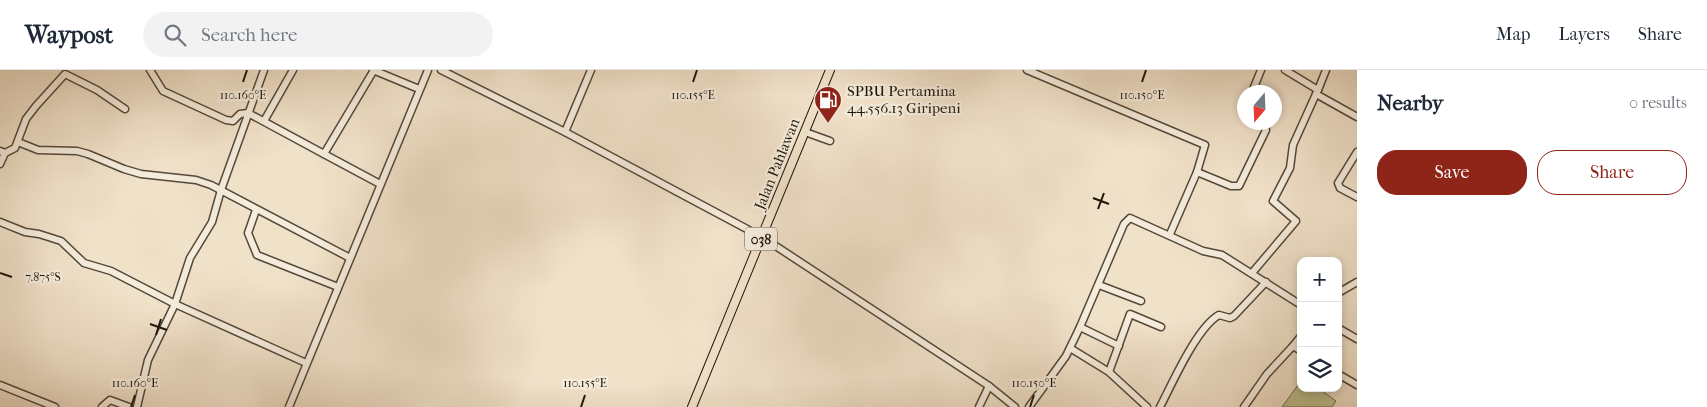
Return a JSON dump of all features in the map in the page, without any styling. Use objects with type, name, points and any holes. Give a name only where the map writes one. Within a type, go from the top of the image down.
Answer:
[{"type":"main road","name":"Jalan Pahlawan","points":[[692,407],[830,70]]},
{"type":"street","points":[[150,70],[163,91],[218,117],[233,120],[240,114],[248,113],[380,184]]},
{"type":"street","points":[[137,407],[148,360],[175,304],[190,258],[212,222],[221,190],[264,70]]},
{"type":"street","points":[[264,121],[293,70]]},
{"type":"street","points":[[324,154],[374,70],[419,89]]},
{"type":"street","points":[[289,407],[428,70]]},
{"type":"street","points":[[441,70],[565,132],[762,237],[989,386],[1015,407]]},
{"type":"street","points":[[565,132],[591,70]]},
{"type":"street","points":[[1027,70],[1200,142],[1206,148],[1170,234]]},
{"type":"street","points":[[1255,85],[1261,70]]},
{"type":"street","points":[[1285,70],[1357,117]]},
{"type":"street","points":[[1252,273],[1296,221],[1273,201],[1290,168],[1293,145],[1326,70]]},
{"type":"street","points":[[0,164],[3,152],[15,148],[26,119],[66,72],[97,90],[125,110]]},
{"type":"street","points":[[1197,172],[1231,186],[1239,186],[1266,130]]},
{"type":"street","points":[[805,132],[830,141]]},
{"type":"street","points":[[18,142],[38,150],[77,151],[141,174],[204,182],[350,258]]},
{"type":"street","points":[[1357,152],[1338,184],[1340,188],[1357,197]]},
{"type":"street","points":[[256,210],[248,233],[257,254],[338,287]]},
{"type":"street","points":[[1029,407],[1059,368],[1070,348],[1128,219],[1133,218],[1203,251],[1222,255],[1297,302]]},
{"type":"street","points":[[0,222],[25,232],[62,241],[84,262],[111,272],[175,304],[306,363]]},
{"type":"street","points":[[1160,407],[1179,369],[1203,331],[1219,315],[1230,318],[1234,316],[1266,282]]},
{"type":"street","points":[[1342,291],[1357,282]]},
{"type":"street","points":[[1098,285],[1141,301]]},
{"type":"street","points":[[1108,372],[1130,314],[1161,327]]},
{"type":"street","points":[[1080,327],[1119,346]]},
{"type":"street","points":[[1342,330],[1357,338]]},
{"type":"street","points":[[1244,407],[1267,374],[1297,341]]},
{"type":"street","points":[[1293,346],[1297,348]]},
{"type":"street","points":[[1070,348],[1108,372],[1147,407]]},
{"type":"street","points":[[1342,376],[1357,385]]},
{"type":"street","points":[[0,385],[44,405],[55,407]]},
{"type":"street","points":[[979,407],[989,386]]},
{"type":"street","points":[[102,407],[110,400],[129,407]]},
{"type":"green space","points":[[1297,386],[1297,392],[1324,392],[1336,401],[1332,407],[1282,407]]},
{"type":"place","name":"SPBU Pertamina 44.556.13 Giripeni","points":[[828,124]]}]
